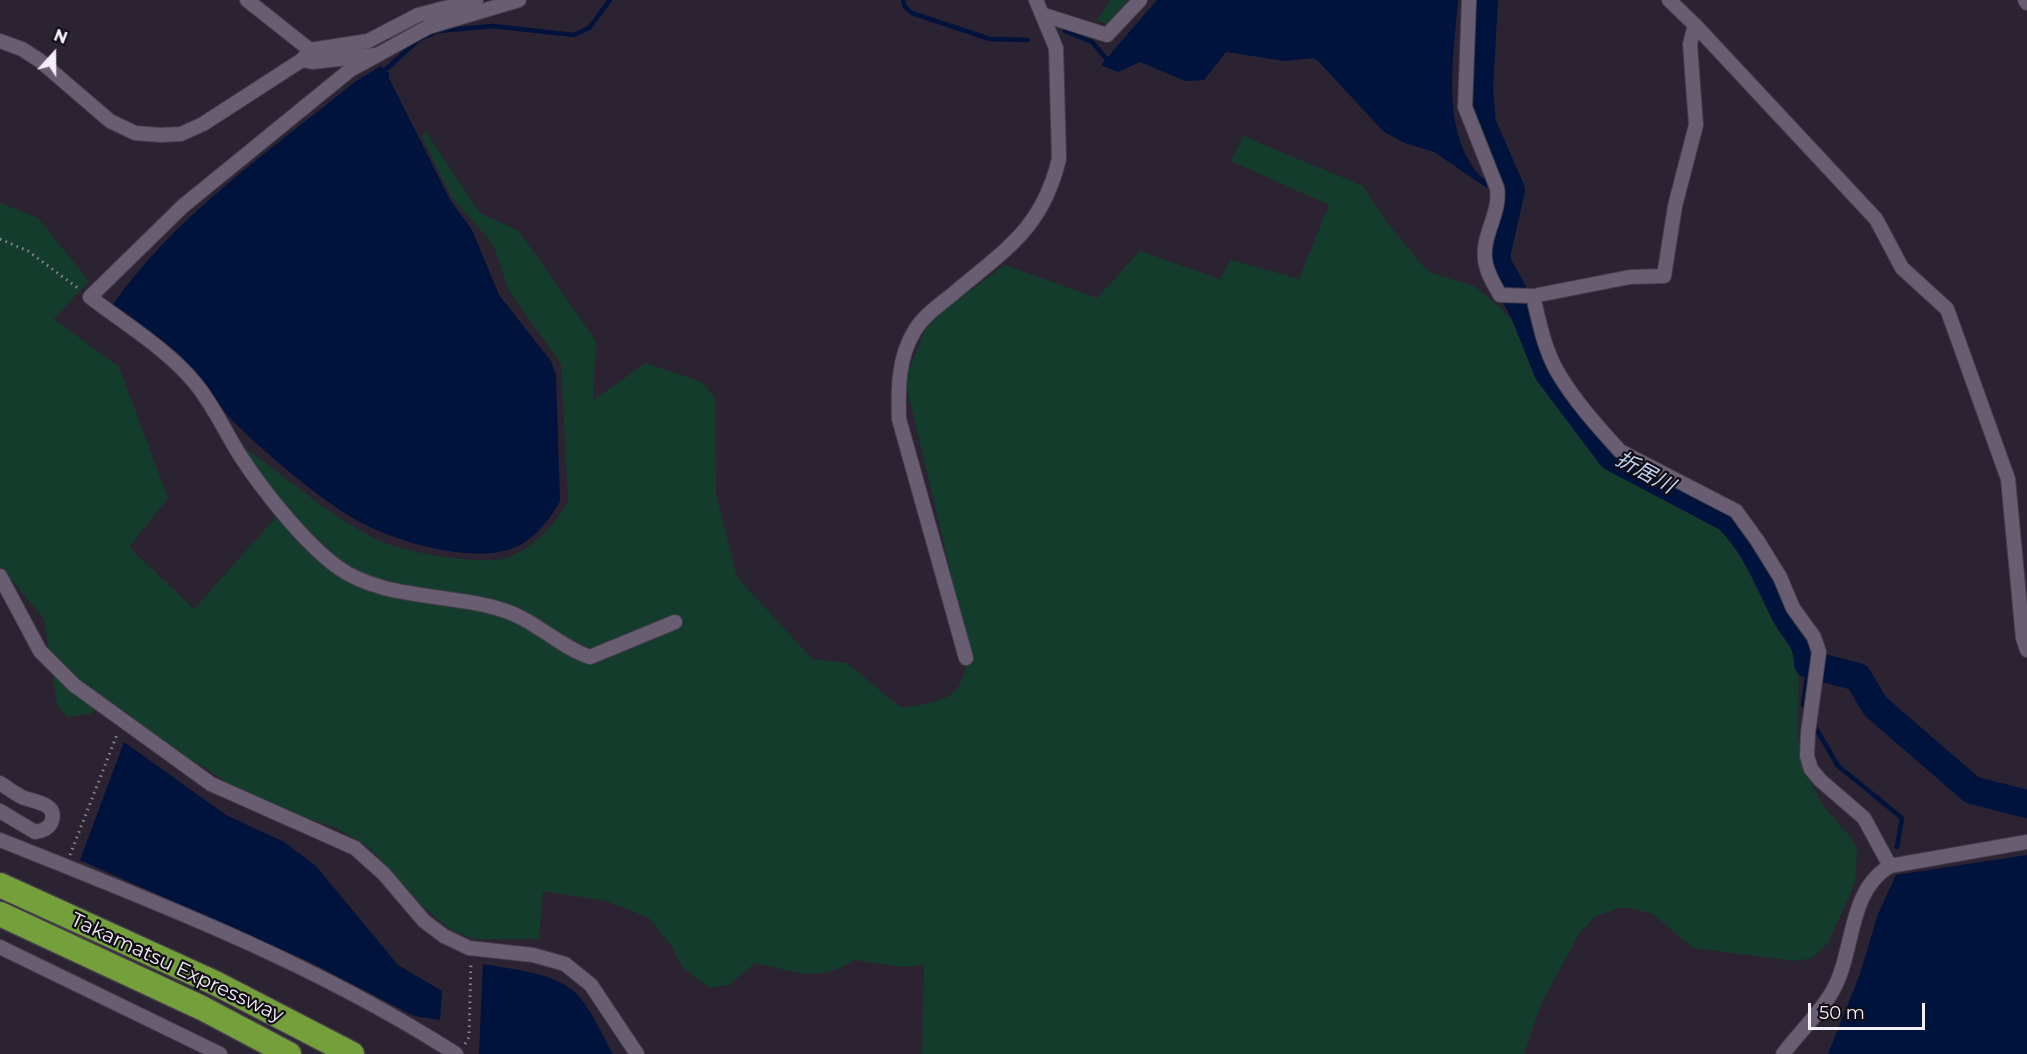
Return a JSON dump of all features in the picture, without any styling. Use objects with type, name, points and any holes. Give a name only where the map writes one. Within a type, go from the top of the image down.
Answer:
[{"type":"highway","name":"Takamatsu Expressway","points":[[0,885],[215,983],[352,1054]]},
{"type":"highway","name":"Takamatsu Expressway","points":[[0,915],[202,1008],[289,1054]]},
{"type":"street","points":[[247,0],[312,62],[380,55]]},
{"type":"street","points":[[0,41],[22,49],[39,60],[110,121],[135,134],[181,134],[203,124],[306,55],[368,41],[418,15],[476,0]]},
{"type":"street","points":[[484,0],[500,6]]},
{"type":"street","points":[[519,0],[428,27],[350,70],[183,206],[90,297],[162,352],[194,381],[241,456],[272,500],[336,566],[357,578],[425,596],[491,607],[511,613],[590,657],[675,622]]},
{"type":"street","points":[[966,658],[899,419],[897,387],[908,346],[922,321],[1022,235],[1040,212],[1055,174],[1059,159],[1056,48],[1036,0]]},
{"type":"street","points":[[1044,15],[1107,35],[1140,0]]},
{"type":"street","points":[[1469,0],[1465,107],[1497,188],[1499,202],[1484,249],[1485,261],[1500,295],[1528,296],[1630,277],[1664,276],[1675,206],[1696,125],[1690,44],[1695,25]]},
{"type":"street","points":[[1669,0],[1876,219],[1902,268],[1947,309],[2008,479],[2023,638],[2027,650]]},
{"type":"street","points":[[1528,296],[1557,371],[1620,451],[1736,511],[1768,559],[1793,608],[1814,637],[1818,666],[1810,716],[1807,756],[1811,769],[1820,780],[1864,818],[1890,866]]},
{"type":"street","points":[[0,576],[40,651],[74,685],[211,784],[355,848],[384,874],[424,921],[444,936],[470,948],[533,955],[565,964],[591,985],[637,1054]]},
{"type":"street","points":[[0,783],[16,794],[47,806],[52,813],[52,821],[45,829],[35,832],[0,811]]},
{"type":"street","points":[[0,840],[309,969],[460,1050]]},
{"type":"street","points":[[1783,1054],[1831,993],[1844,963],[1867,886],[1878,873],[1890,866],[2027,842]]},
{"type":"street","points":[[0,947],[220,1054]]},
{"type":"path","points":[[0,239],[28,251],[90,297]]},
{"type":"path","points":[[65,866],[123,719]]},
{"type":"path","points":[[460,1050],[469,1037],[472,977],[470,948]]},
{"type":"green space","points":[[1111,0],[1128,0],[1107,24],[1097,20]]},
{"type":"green space","points":[[426,132],[480,213],[519,231],[596,341],[593,400],[646,363],[701,382],[715,397],[716,495],[737,577],[812,659],[847,663],[900,707],[927,703],[952,694],[961,681],[970,654],[905,380],[925,330],[942,311],[1005,265],[1097,298],[1140,251],[1220,279],[1231,260],[1299,279],[1329,205],[1231,161],[1243,136],[1363,186],[1386,221],[1423,266],[1432,273],[1474,286],[1500,307],[1530,340],[1545,378],[1612,462],[1722,520],[1757,562],[1783,620],[1799,640],[1798,739],[1804,770],[1824,807],[1853,840],[1857,850],[1855,883],[1828,943],[1812,958],[1795,961],[1693,948],[1653,914],[1630,908],[1618,908],[1595,917],[1579,934],[1541,1004],[1524,1054],[922,1054],[924,965],[903,967],[854,960],[829,972],[806,974],[755,963],[729,985],[709,988],[682,967],[671,945],[649,918],[606,901],[543,891],[539,939],[473,939],[448,928],[424,908],[370,848],[336,828],[254,799],[182,754],[109,702],[90,714],[67,717],[57,704],[44,619],[0,566],[0,203],[38,218],[89,281],[54,319],[119,367],[168,498],[129,547],[194,609],[285,507],[242,450],[245,448],[328,510],[380,541],[443,557],[495,560],[516,554],[543,535],[568,500],[561,364],[509,291],[493,244],[452,198],[422,137]]},
{"type":"water","points":[[1157,0],[1458,0],[1452,69],[1454,117],[1468,160],[1482,178],[1487,178],[1489,185],[1487,188],[1434,152],[1405,143],[1384,132],[1317,60],[1312,58],[1285,61],[1226,52],[1204,80],[1185,81],[1140,62],[1118,72],[1101,65]]},
{"type":"water","points":[[381,66],[389,73],[389,78],[450,200],[472,230],[499,295],[551,361],[556,375],[560,501],[538,532],[520,545],[503,551],[461,553],[415,544],[374,529],[343,512],[260,447],[233,421],[188,364],[113,304],[138,271],[196,212],[259,158],[356,81]]},
{"type":"water","points":[[124,742],[226,815],[284,842],[316,866],[398,965],[442,991],[440,1020],[414,1016],[310,962],[80,860]]},
{"type":"water","points":[[2027,855],[2027,1054],[1828,1054],[1860,974],[1878,914],[1896,875]]},
{"type":"water","points":[[483,964],[535,974],[565,985],[587,1007],[613,1054],[479,1054]]},
{"type":"waterway","points":[[381,74],[418,40],[438,31],[492,26],[574,35],[589,28],[610,0]]},
{"type":"waterway","points":[[903,0],[905,7],[912,13],[990,39],[1028,40]]},
{"type":"waterway","name":"折居川","points":[[1484,0],[1479,89],[1482,124],[1511,190],[1497,252],[1497,263],[1524,312],[1548,372],[1612,457],[1728,518],[1737,528],[1753,550],[1787,617],[1803,642],[1808,664],[1858,677],[1875,706],[1972,790],[2027,804]]},
{"type":"waterway","points":[[1065,31],[1092,42],[1109,62]]},
{"type":"waterway","points":[[1808,713],[1803,704],[1809,664]]},
{"type":"waterway","points":[[1813,723],[1838,766],[1902,818],[1897,847]]}]
